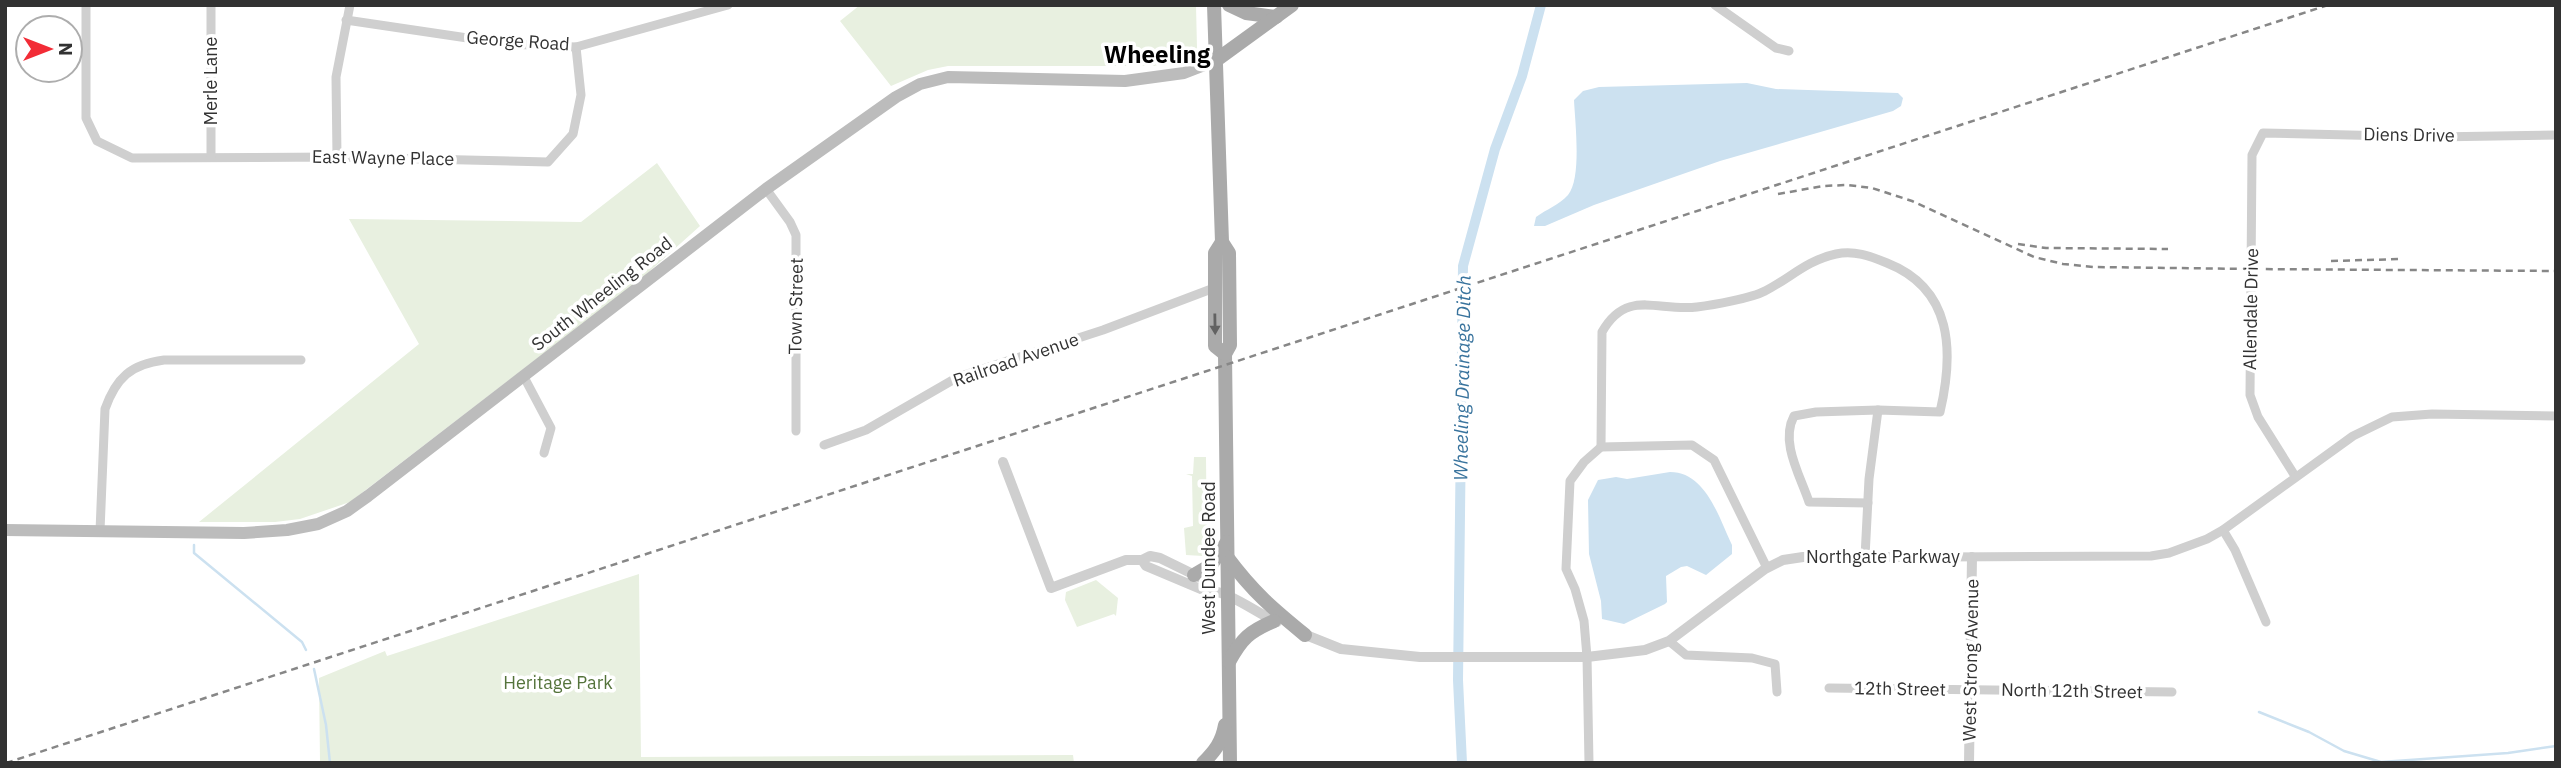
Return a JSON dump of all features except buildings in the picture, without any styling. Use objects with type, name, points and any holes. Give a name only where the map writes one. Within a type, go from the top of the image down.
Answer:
[{"type":"main road","name":"West Dundee Road","points":[[1214,5],[1222,242],[1229,253],[1230,345],[1225,354],[1230,763]]},
{"type":"main road","points":[[1228,5],[1246,13],[1276,17]]},
{"type":"main road","points":[[1215,61],[1292,5]]},
{"type":"main road","name":"South Wheeling Road","points":[[5,530],[244,533],[287,530],[318,524],[347,512],[369,496],[766,189],[896,97],[920,84],[948,77],[1125,81],[1184,73],[1215,61]]},
{"type":"main road","name":"West Dundee Road","points":[[1222,242],[1214,253],[1214,288],[1216,347],[1225,354]]},
{"type":"main road","points":[[1194,575],[1211,565],[1227,550],[1248,585],[1265,603],[1305,635]]},
{"type":"main road","points":[[1229,663],[1241,639],[1274,621]]},
{"type":"main road","points":[[1203,763],[1222,739],[1229,710]]},
{"type":"street","name":"East Wayne Place","points":[[86,5],[86,118],[97,141],[132,158],[337,157],[548,162],[573,134],[582,95],[576,47]]},
{"type":"street","name":"Merle Lane","points":[[211,5],[211,156]]},
{"type":"street","points":[[337,157],[336,77],[350,5]]},
{"type":"street","name":"George Road","points":[[346,20],[508,44],[576,47],[728,5]]},
{"type":"street","points":[[1715,5],[1776,48],[1789,51]]},
{"type":"street","name":"Diens Drive","points":[[2263,133],[2556,135]]},
{"type":"street","name":"Allendale Drive","points":[[2263,133],[2252,155],[2250,395],[2258,416],[2295,476]]},
{"type":"street","name":"Town Street","points":[[766,189],[796,235],[796,432]]},
{"type":"street","points":[[1601,447],[1602,332],[1610,318],[1636,304],[1695,307],[1764,292],[1795,270],[1836,254],[1864,253],[1905,270],[1930,291],[1941,314],[1947,340],[1946,384],[1940,412],[1878,410],[1805,414],[1794,416],[1789,426],[1788,441],[1809,502],[1868,503]]},
{"type":"street","name":"Railroad Avenue","points":[[824,445],[866,430],[958,377],[1103,331],[1214,288]]},
{"type":"street","points":[[100,531],[105,409],[111,392],[124,375],[144,363],[164,360],[301,360]]},
{"type":"street","points":[[524,377],[551,428],[544,453]]},
{"type":"street","points":[[1865,557],[1878,410]]},
{"type":"street","name":"Northgate Parkway","points":[[1003,462],[1051,588],[1126,560],[1142,560],[1150,556],[1160,558],[1205,580],[1212,589],[1274,621],[1341,649],[1420,657],[1587,657],[1645,650],[1669,641],[1767,568],[1783,560],[1802,557],[2151,556],[2169,553],[2223,530],[2353,436],[2392,416],[2556,416]]},
{"type":"street","points":[[1589,763],[1584,621],[1576,589],[1566,569],[1570,481],[1584,462],[1601,447],[1692,445],[1714,460],[1767,568]]},
{"type":"street","points":[[2223,530],[2235,550],[2266,622]]},
{"type":"street","name":"West Strong Avenue","points":[[1969,763],[1972,557]]},
{"type":"street","name":"Northgate Parkway","points":[[1142,560],[1146,565],[1203,590],[1212,589]]},
{"type":"street","points":[[1669,641],[1686,655],[1752,658],[1775,664],[1777,692]]},
{"type":"street","name":"12th Street","points":[[1829,688],[1971,689]]},
{"type":"street","name":"North 12th Street","points":[[1971,689],[2172,692]]},
{"type":"green space","points":[[860,5],[1196,5],[1197,48],[1183,58],[1154,66],[948,66],[928,70],[891,86],[840,21]]},
{"type":"green space","points":[[657,163],[700,226],[642,278],[350,502],[300,519],[275,522],[199,522],[419,344],[349,219],[581,222]]},
{"type":"green space","points":[[1194,457],[1206,457],[1207,554],[1203,556],[1186,555],[1184,528],[1193,526],[1192,476],[1186,474],[1193,474]]},
{"type":"green space","name":"Heritage Park","points":[[639,574],[641,757],[1073,755],[1074,763],[320,763],[319,678],[385,651],[387,656]]},
{"type":"green space","points":[[1096,580],[1118,598],[1116,616],[1114,614],[1077,627],[1065,600],[1066,592]]},
{"type":"water","points":[[1747,83],[1776,89],[1898,93],[1903,98],[1901,106],[1893,111],[1720,161],[1594,205],[1545,226],[1534,226],[1536,217],[1568,195],[1572,187],[1577,149],[1574,100],[1583,91],[1599,87]]},
{"type":"water","points":[[1670,472],[1693,480],[1710,498],[1732,545],[1732,554],[1706,575],[1687,566],[1666,576],[1665,604],[1624,624],[1602,619],[1601,601],[1589,554],[1588,500],[1598,480],[1616,477],[1627,479]]},
{"type":"waterway","name":"Wheeling Drainage Ditch","points":[[1462,763],[1458,680],[1463,266],[1495,149],[1522,76],[1541,5]]},
{"type":"waterway","points":[[194,545],[194,553],[302,642],[306,650]]},
{"type":"waterway","points":[[314,669],[326,725],[330,763]]},
{"type":"waterway","points":[[2259,712],[2309,732],[2344,751],[2381,762],[2508,753],[2556,746]]},
{"type":"railway","points":[[6,763],[2328,5]]},
{"type":"railway","points":[[1778,194],[1823,186],[1872,188],[1912,201],[2034,257],[2093,267],[2556,271]]},
{"type":"railway","points":[[2018,244],[2046,248],[2168,249]]},
{"type":"railway","points":[[2331,261],[2401,259]]},
{"type":"district","name":"Wheeling","points":[[1157,55]]}]
